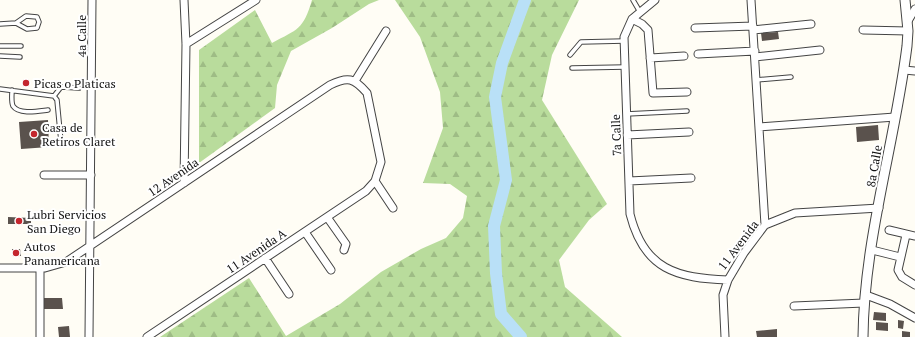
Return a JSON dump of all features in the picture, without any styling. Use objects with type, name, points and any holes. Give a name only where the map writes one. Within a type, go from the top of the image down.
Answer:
[{"type":"street","name":"4a Calle","points":[[89,337],[92,0]]},
{"type":"street","points":[[184,0],[186,44],[184,182]]},
{"type":"street","points":[[186,44],[256,0]]},
{"type":"street","points":[[655,0],[632,19],[642,24],[648,30],[653,93],[687,92]]},
{"type":"street","points":[[751,0],[765,225]]},
{"type":"street","name":"8a Calle","points":[[863,337],[865,299],[872,250],[895,117],[910,70],[905,0]]},
{"type":"street","points":[[863,30],[908,26],[915,10]]},
{"type":"street","name":"7a Calle","points":[[632,19],[627,28],[624,42],[630,214],[635,234],[645,249]]},
{"type":"street","points":[[695,28],[753,28],[811,24]]},
{"type":"street","points":[[386,31],[353,80],[367,93],[381,162],[375,181],[393,208]]},
{"type":"street","points":[[698,54],[755,54],[820,50]]},
{"type":"street","points":[[650,58],[684,56]]},
{"type":"street","name":"12 Avenida","points":[[0,268],[40,268],[66,262],[330,85],[339,80],[353,80]]},
{"type":"street","points":[[758,126],[895,117]]},
{"type":"street","points":[[627,135],[689,132]]},
{"type":"street","points":[[44,175],[91,175]]},
{"type":"street","points":[[629,182],[691,178]]},
{"type":"street","name":"11 Avenida A","points":[[146,337],[366,191],[375,181]]},
{"type":"street","name":"11 Avenida","points":[[645,249],[670,271],[690,278],[728,280],[748,247],[765,225],[795,213],[879,208]]},
{"type":"street","points":[[327,217],[346,244],[344,250]]},
{"type":"street","points":[[889,230],[915,236]]},
{"type":"street","points":[[305,232],[330,270]]},
{"type":"street","points":[[906,235],[900,257],[899,274],[915,285]]},
{"type":"street","points":[[872,250],[900,257]]},
{"type":"street","points":[[265,258],[289,294]]},
{"type":"street","points":[[40,268],[40,337]]},
{"type":"street","points":[[725,337],[723,295],[728,280]]},
{"type":"street","points":[[794,306],[865,299],[890,304],[915,318]]},
{"type":"lane","points":[[633,0],[640,12]]},
{"type":"lane","points":[[0,24],[16,23],[31,30],[37,28],[39,22],[37,17],[26,16],[16,23]]},
{"type":"lane","points":[[570,55],[581,42],[624,42]]},
{"type":"lane","points":[[0,46],[21,46]]},
{"type":"lane","points":[[0,56],[20,57]]},
{"type":"lane","points":[[572,68],[625,67]]},
{"type":"lane","points":[[756,80],[791,77]]},
{"type":"lane","points":[[54,96],[61,87],[79,88]]},
{"type":"lane","points":[[0,88],[54,96]]},
{"type":"lane","points":[[12,90],[12,102],[16,109],[20,111],[48,110]]},
{"type":"lane","points":[[54,96],[57,100],[61,142]]},
{"type":"lane","points":[[626,114],[686,110]]},
{"type":"green space","points":[[312,0],[379,0],[369,4],[332,28],[291,51],[277,85],[275,108],[199,163],[199,50],[255,10],[272,43],[298,28],[306,17]]},
{"type":"green space","points":[[395,0],[579,0],[552,55],[542,100],[607,204],[589,220],[559,260],[565,287],[622,337],[160,337],[249,278],[286,336],[340,304],[381,272],[421,249],[446,238],[463,218],[467,196],[450,184],[423,183],[443,128],[440,92],[420,37]]},
{"type":"building","points":[[778,32],[779,39],[762,41],[761,33]]},
{"type":"building","name":"Casa de Retiros Claret","points":[[48,120],[49,147],[21,149],[19,122]]},
{"type":"building","points":[[878,125],[879,140],[857,142],[856,127]]},
{"type":"building","name":"Lubri Servicios San Diego","points":[[8,217],[31,218],[31,224],[8,224]]},
{"type":"building","name":"Autos Panamericana","points":[[12,249],[20,249],[21,256],[12,256]]},
{"type":"building","points":[[41,298],[62,298],[63,309],[41,309]]},
{"type":"building","points":[[874,312],[886,313],[886,321],[873,320]]},
{"type":"building","points":[[898,320],[904,321],[903,329],[898,328]]},
{"type":"building","points":[[876,322],[888,323],[888,331],[876,330]]},
{"type":"building","points":[[69,326],[70,337],[59,337],[58,327]]},
{"type":"building","points":[[777,329],[777,337],[757,337],[756,331]]},
{"type":"building","points":[[902,331],[910,332],[910,337],[902,337]]},
{"type":"waterway","points":[[521,337],[501,314],[496,273],[494,226],[506,180],[495,97],[502,63],[525,0]]},
{"type":"place","name":"Picas o Platicas","points":[[26,83]]},
{"type":"place","name":"Casa de Retiros Claret","points":[[34,134]]},
{"type":"place","name":"Lubri Servicios San Diego","points":[[19,221]]},
{"type":"place","name":"Autos Panamericana","points":[[16,253]]}]
